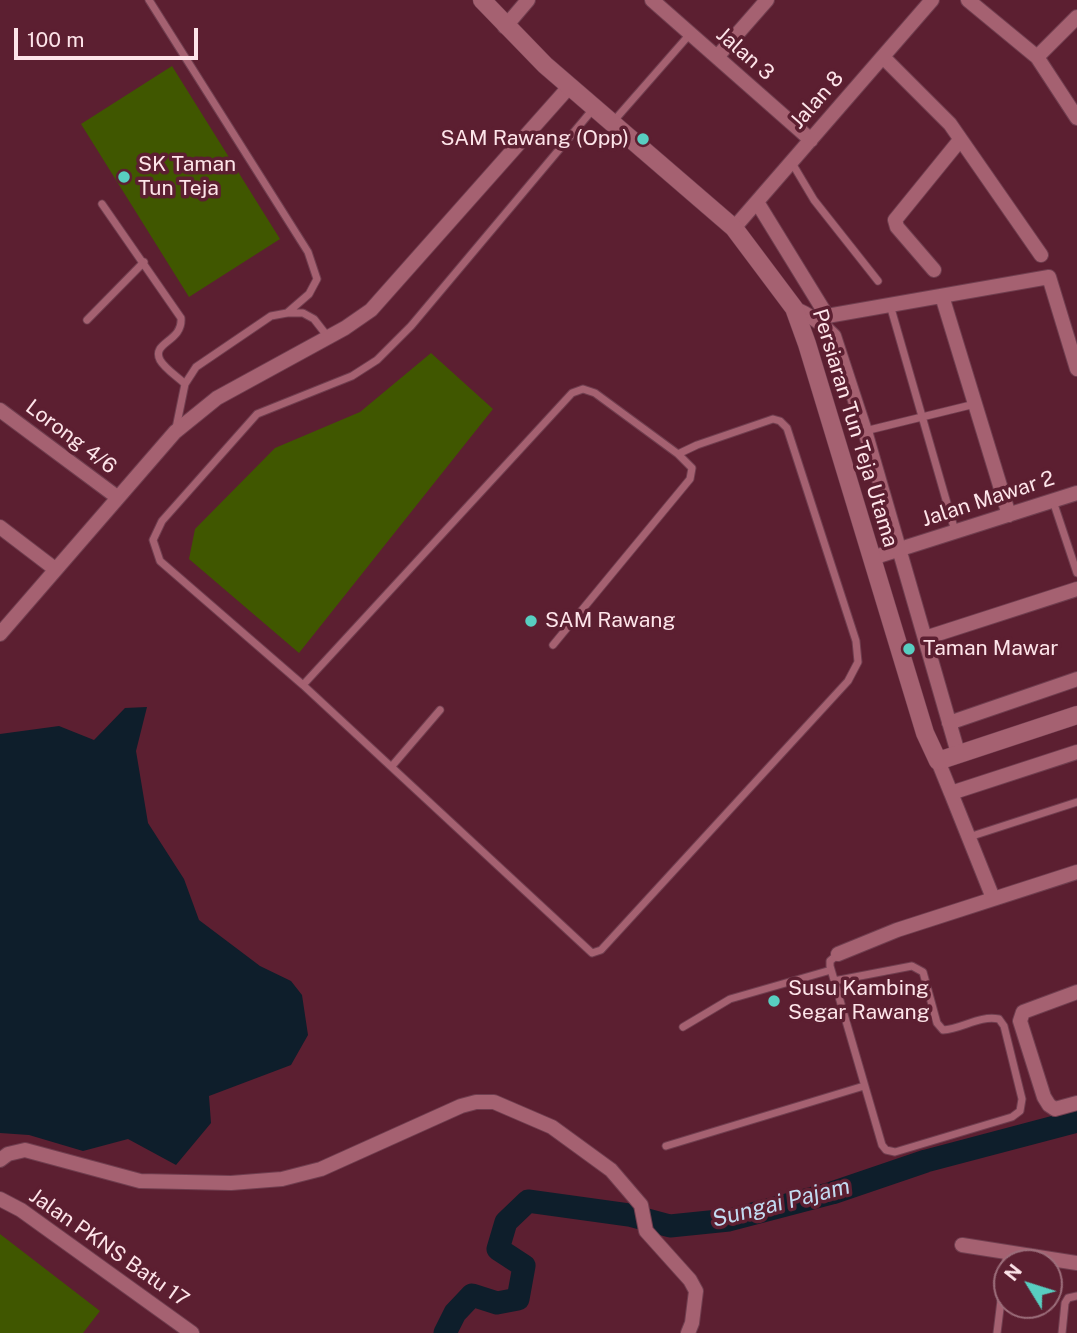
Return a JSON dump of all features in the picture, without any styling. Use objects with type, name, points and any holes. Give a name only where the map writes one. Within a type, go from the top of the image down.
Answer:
[{"type":"street","name":"Persiaran Tun Teja Utama","points":[[482,0],[505,27],[569,87],[734,228],[794,308],[925,733],[938,761]]},
{"type":"street","points":[[505,27],[528,0]]},
{"type":"street","name":"Jalan 3","points":[[652,0],[811,140]]},
{"type":"street","points":[[717,57],[767,0]]},
{"type":"street","name":"Jalan 8","points":[[734,228],[932,0]]},
{"type":"street","points":[[968,0],[1037,57],[1077,118]]},
{"type":"street","points":[[1037,57],[1077,17]]},
{"type":"street","points":[[883,57],[950,124],[1041,255]]},
{"type":"street","points":[[0,634],[175,432],[217,397],[328,337],[358,319],[382,300],[407,268],[569,87]]},
{"type":"street","points":[[934,270],[897,227],[895,220],[960,140]]},
{"type":"street","points":[[757,202],[834,336],[865,431],[958,753]]},
{"type":"street","points":[[794,308],[826,321],[890,305],[1049,277],[1077,369]]},
{"type":"street","points":[[942,296],[1009,515]]},
{"type":"street","name":"Lorong 4/6","points":[[0,410],[117,497]]},
{"type":"street","name":"Jalan Mawar 2","points":[[872,558],[1077,493]]},
{"type":"street","points":[[0,527],[55,569]]},
{"type":"street","points":[[925,638],[1077,589]]},
{"type":"street","points":[[950,723],[1077,679]]},
{"type":"street","points":[[993,898],[938,761],[1077,715]]},
{"type":"street","points":[[951,793],[1077,752]]},
{"type":"street","points":[[838,954],[897,930],[1077,872]]},
{"type":"street","points":[[1077,992],[1034,1006],[1023,1012],[1020,1021],[1044,1097],[1049,1105],[1055,1109],[1077,1103]]},
{"type":"street","points":[[0,1160],[8,1154],[25,1150],[140,1181],[231,1183],[282,1179],[321,1169],[461,1106],[476,1102],[494,1102],[552,1127],[611,1170],[640,1205],[646,1231],[690,1280],[696,1292],[688,1333]]},
{"type":"street","name":"Jalan PKNS Batu 17","points":[[0,1199],[21,1210],[192,1333]]},
{"type":"street","points":[[962,1245],[993,1250]]},
{"type":"lane","points":[[149,0],[308,252],[317,279],[309,294],[287,313]]},
{"type":"lane","points":[[611,123],[690,34]]},
{"type":"lane","points":[[594,108],[411,326],[377,360],[352,376],[257,414],[162,521],[153,540],[160,561],[303,685],[592,953],[601,950],[848,681],[858,662],[856,641],[787,428],[780,421],[773,419],[678,454]]},
{"type":"lane","points":[[791,162],[814,200],[878,281]]},
{"type":"lane","points":[[102,204],[181,318],[182,327],[177,335],[162,345],[159,353],[160,361],[185,384]]},
{"type":"lane","points":[[87,320],[144,262]]},
{"type":"lane","points":[[890,305],[955,532]]},
{"type":"lane","points":[[175,432],[185,384],[196,367],[271,316],[303,313],[314,319],[328,337]]},
{"type":"lane","points":[[303,685],[572,393],[583,389],[595,393],[678,454],[692,468],[690,479],[553,645]]},
{"type":"lane","points":[[865,431],[975,404]]},
{"type":"lane","points":[[1053,501],[1077,573]]},
{"type":"lane","points":[[392,766],[440,710]]},
{"type":"lane","points":[[969,836],[1077,802]]},
{"type":"lane","points":[[834,981],[912,966],[923,972],[937,1023],[943,1030],[988,1017],[999,1018],[1004,1026],[1023,1099],[1020,1111],[1012,1117],[895,1152],[887,1150],[882,1145],[831,971],[830,961],[838,954]]},
{"type":"lane","points":[[683,1027],[730,999],[831,971]]},
{"type":"lane","points":[[666,1146],[864,1086]]},
{"type":"lane","points":[[1062,1333],[1065,1303],[1068,1298],[1077,1296]]},
{"type":"green space","points":[[172,66],[280,239],[189,297],[81,124]]},
{"type":"green space","points":[[431,353],[493,409],[299,653],[189,559],[195,529],[275,448],[360,412]]},
{"type":"green space","points":[[0,1234],[100,1311],[83,1333],[0,1333]]},
{"type":"water","points":[[147,707],[136,751],[148,823],[184,879],[199,920],[260,966],[291,981],[302,995],[308,1035],[291,1065],[209,1096],[211,1123],[176,1165],[128,1139],[83,1151],[29,1135],[0,1133],[0,734],[59,726],[94,740],[125,708]]},
{"type":"waterway","name":"Sungai Pajam","points":[[445,1333],[455,1313],[472,1295],[497,1303],[518,1299],[524,1266],[498,1249],[506,1222],[528,1201],[629,1215],[670,1226],[729,1220],[832,1193],[926,1161],[1077,1121]]},
{"type":"place","name":"SAM Rawang (Opp)","points":[[643,139]]},
{"type":"place","name":"SK Taman Tun Teja","points":[[124,177]]},
{"type":"place","name":"SAM Rawang","points":[[531,621]]},
{"type":"place","name":"Taman Mawar","points":[[909,649]]},
{"type":"place","name":"Susu Kambing Segar Rawang","points":[[774,1001]]}]
